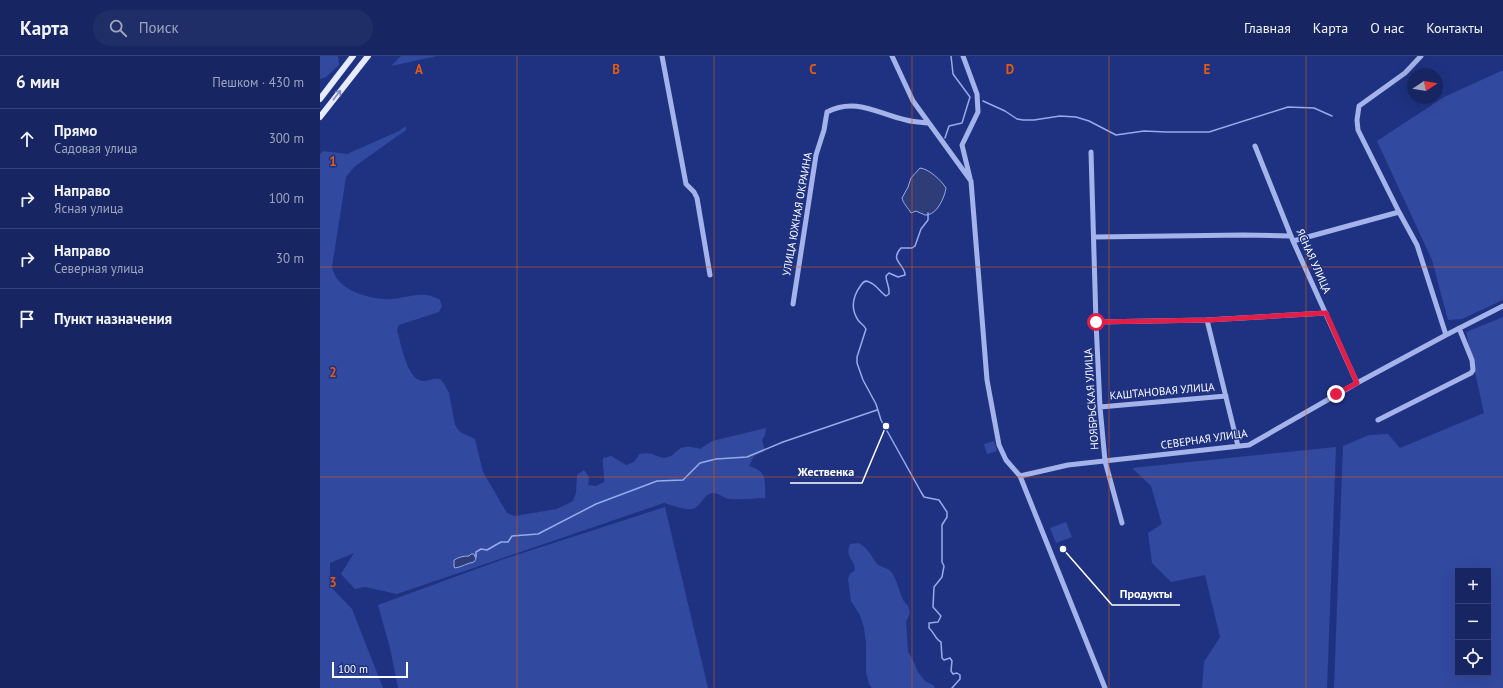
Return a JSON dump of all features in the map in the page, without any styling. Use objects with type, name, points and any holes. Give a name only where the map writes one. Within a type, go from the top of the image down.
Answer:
[{"type":"main road","points":[[320,99],[353,56]]},
{"type":"main road","points":[[320,117],[368,56]]},
{"type":"street","points":[[662,56],[686,184],[694,192],[697,198],[710,275]]},
{"type":"street","points":[[892,56],[913,101],[971,181]]},
{"type":"street","points":[[963,56],[977,94],[978,112],[962,145],[971,181],[987,380],[999,445],[1006,460],[1020,476],[1105,688]]},
{"type":"street","points":[[1421,56],[1405,73],[1358,106],[1357,120],[1358,130],[1398,212],[1417,245],[1446,335]]},
{"type":"street","name":"УЛИЦА ЮЖНАЯ ОКРАИНА","points":[[793,304],[816,155],[824,130],[827,112],[835,107],[846,105],[870,108],[906,120],[928,123]]},
{"type":"street","name":"ЯСНАЯ УЛИЦА","points":[[1255,146],[1292,238],[1357,383]]},
{"type":"street","name":"НОЯБРЬСКАЯ УЛИЦА","points":[[1091,152],[1100,407],[1106,461],[1122,522]]},
{"type":"street","points":[[1094,237],[1243,235],[1292,238],[1398,212]]},
{"type":"street","points":[[1378,420],[1471,373],[1473,370],[1472,360],[1459,328],[1503,306]]},
{"type":"street","points":[[1096,322],[1208,320],[1326,313]]},
{"type":"street","points":[[1208,320],[1238,446]]},
{"type":"street","name":"СЕВЕРНАЯ УЛИЦА","points":[[1020,476],[1068,465],[1249,445],[1357,383],[1459,328]]},
{"type":"street","name":"КАШТАНОВАЯ УЛИЦА","points":[[1100,407],[1226,396]]},
{"type":"shaded area","points":[[320,56],[338,56],[339,65],[326,77],[320,79]]},
{"type":"shaded area","points":[[401,56],[437,56],[391,66]]},
{"type":"shaded area","points":[[1503,71],[1503,300],[1462,319],[1448,320],[1432,260],[1377,141],[1433,104],[1443,104],[1444,97]]},
{"type":"shaded area","points":[[406,126],[406,130],[354,167],[346,177],[332,267],[339,281],[359,294],[383,299],[426,295],[440,300],[442,306],[439,312],[399,325],[397,330],[403,352],[409,369],[418,380],[424,381],[440,379],[445,385],[449,393],[455,425],[460,432],[475,439],[483,472],[507,513],[515,516],[557,509],[573,501],[576,493],[577,475],[584,470],[589,477],[588,485],[596,486],[604,482],[603,458],[611,456],[626,465],[634,461],[639,454],[644,453],[666,458],[683,447],[700,449],[712,441],[766,428],[765,435],[762,440],[765,451],[754,456],[749,466],[757,469],[763,475],[765,482],[765,498],[730,499],[713,493],[706,496],[698,506],[692,509],[664,503],[397,594],[365,587],[355,589],[341,574],[354,553],[330,563],[330,586],[352,609],[383,688],[320,688],[320,154],[323,151],[347,154],[399,131]]},
{"type":"shaded area","points":[[920,168],[927,170],[934,175],[946,188],[944,196],[937,209],[925,215],[916,211],[911,213],[904,204],[902,198],[911,178]]},
{"type":"shaded area","points":[[1503,317],[1503,688],[1334,688],[1343,446],[1369,435],[1388,434],[1400,448],[1484,413],[1466,332]]},
{"type":"shaded area","points":[[994,441],[997,451],[987,454],[984,444]]},
{"type":"shaded area","points":[[1336,447],[1327,688],[1202,688],[1204,662],[1220,637],[1205,575],[1171,582],[1152,563],[1148,533],[1162,524],[1151,486],[1132,468]]},
{"type":"shaded area","points":[[665,507],[708,688],[398,688],[390,648],[378,605],[501,560]]},
{"type":"shaded area","points":[[1066,522],[1072,537],[1056,543],[1050,528]]},
{"type":"shaded area","points":[[859,543],[871,554],[877,564],[892,573],[901,596],[908,606],[910,613],[906,622],[908,652],[918,672],[925,681],[933,685],[935,688],[872,688],[869,684],[866,672],[866,643],[864,628],[860,615],[851,601],[848,579],[850,574],[855,570],[849,555],[850,544]]},
{"type":"shaded area","points":[[474,554],[476,559],[474,562],[455,568],[454,567],[454,560],[469,556]]},
{"type":"waterway","points":[[945,138],[949,126],[962,123],[970,97],[953,74],[951,56]]},
{"type":"waterway","points":[[983,101],[1005,111],[1017,119],[1034,120],[1060,116],[1076,117],[1089,121],[1116,135],[1144,131],[1209,132],[1288,107],[1314,108],[1332,116]]},
{"type":"waterway","points":[[928,213],[928,220],[921,229],[915,246],[912,248],[901,248],[898,252],[897,259],[903,268],[905,275],[898,277],[889,273],[886,276],[889,291],[889,294],[886,296],[876,286],[867,281],[864,282],[856,293],[853,307],[858,320],[866,329],[857,357],[857,363],[863,380],[876,404],[881,420],[924,497],[939,500],[947,512],[947,517],[942,525],[942,562],[944,566],[942,577],[934,587],[933,607],[941,616],[938,622],[929,623],[929,628],[941,642],[942,658],[944,660],[950,658],[952,661],[951,671],[953,674],[957,673],[960,675],[960,679],[952,688]]},
{"type":"waterway","points":[[476,557],[476,552],[481,549],[487,550],[501,542],[508,542],[512,536],[538,534],[596,504],[657,481],[683,480],[700,463],[716,459],[747,457],[783,442],[877,410]]},
{"type":"place","name":"Жественка","points":[[886,426]]},
{"type":"place","name":"Продукты","points":[[1063,549]]},
{"type":"route","points":[[1096,322],[1208,320],[1326,313],[1357,383],[1336,394]]}]
